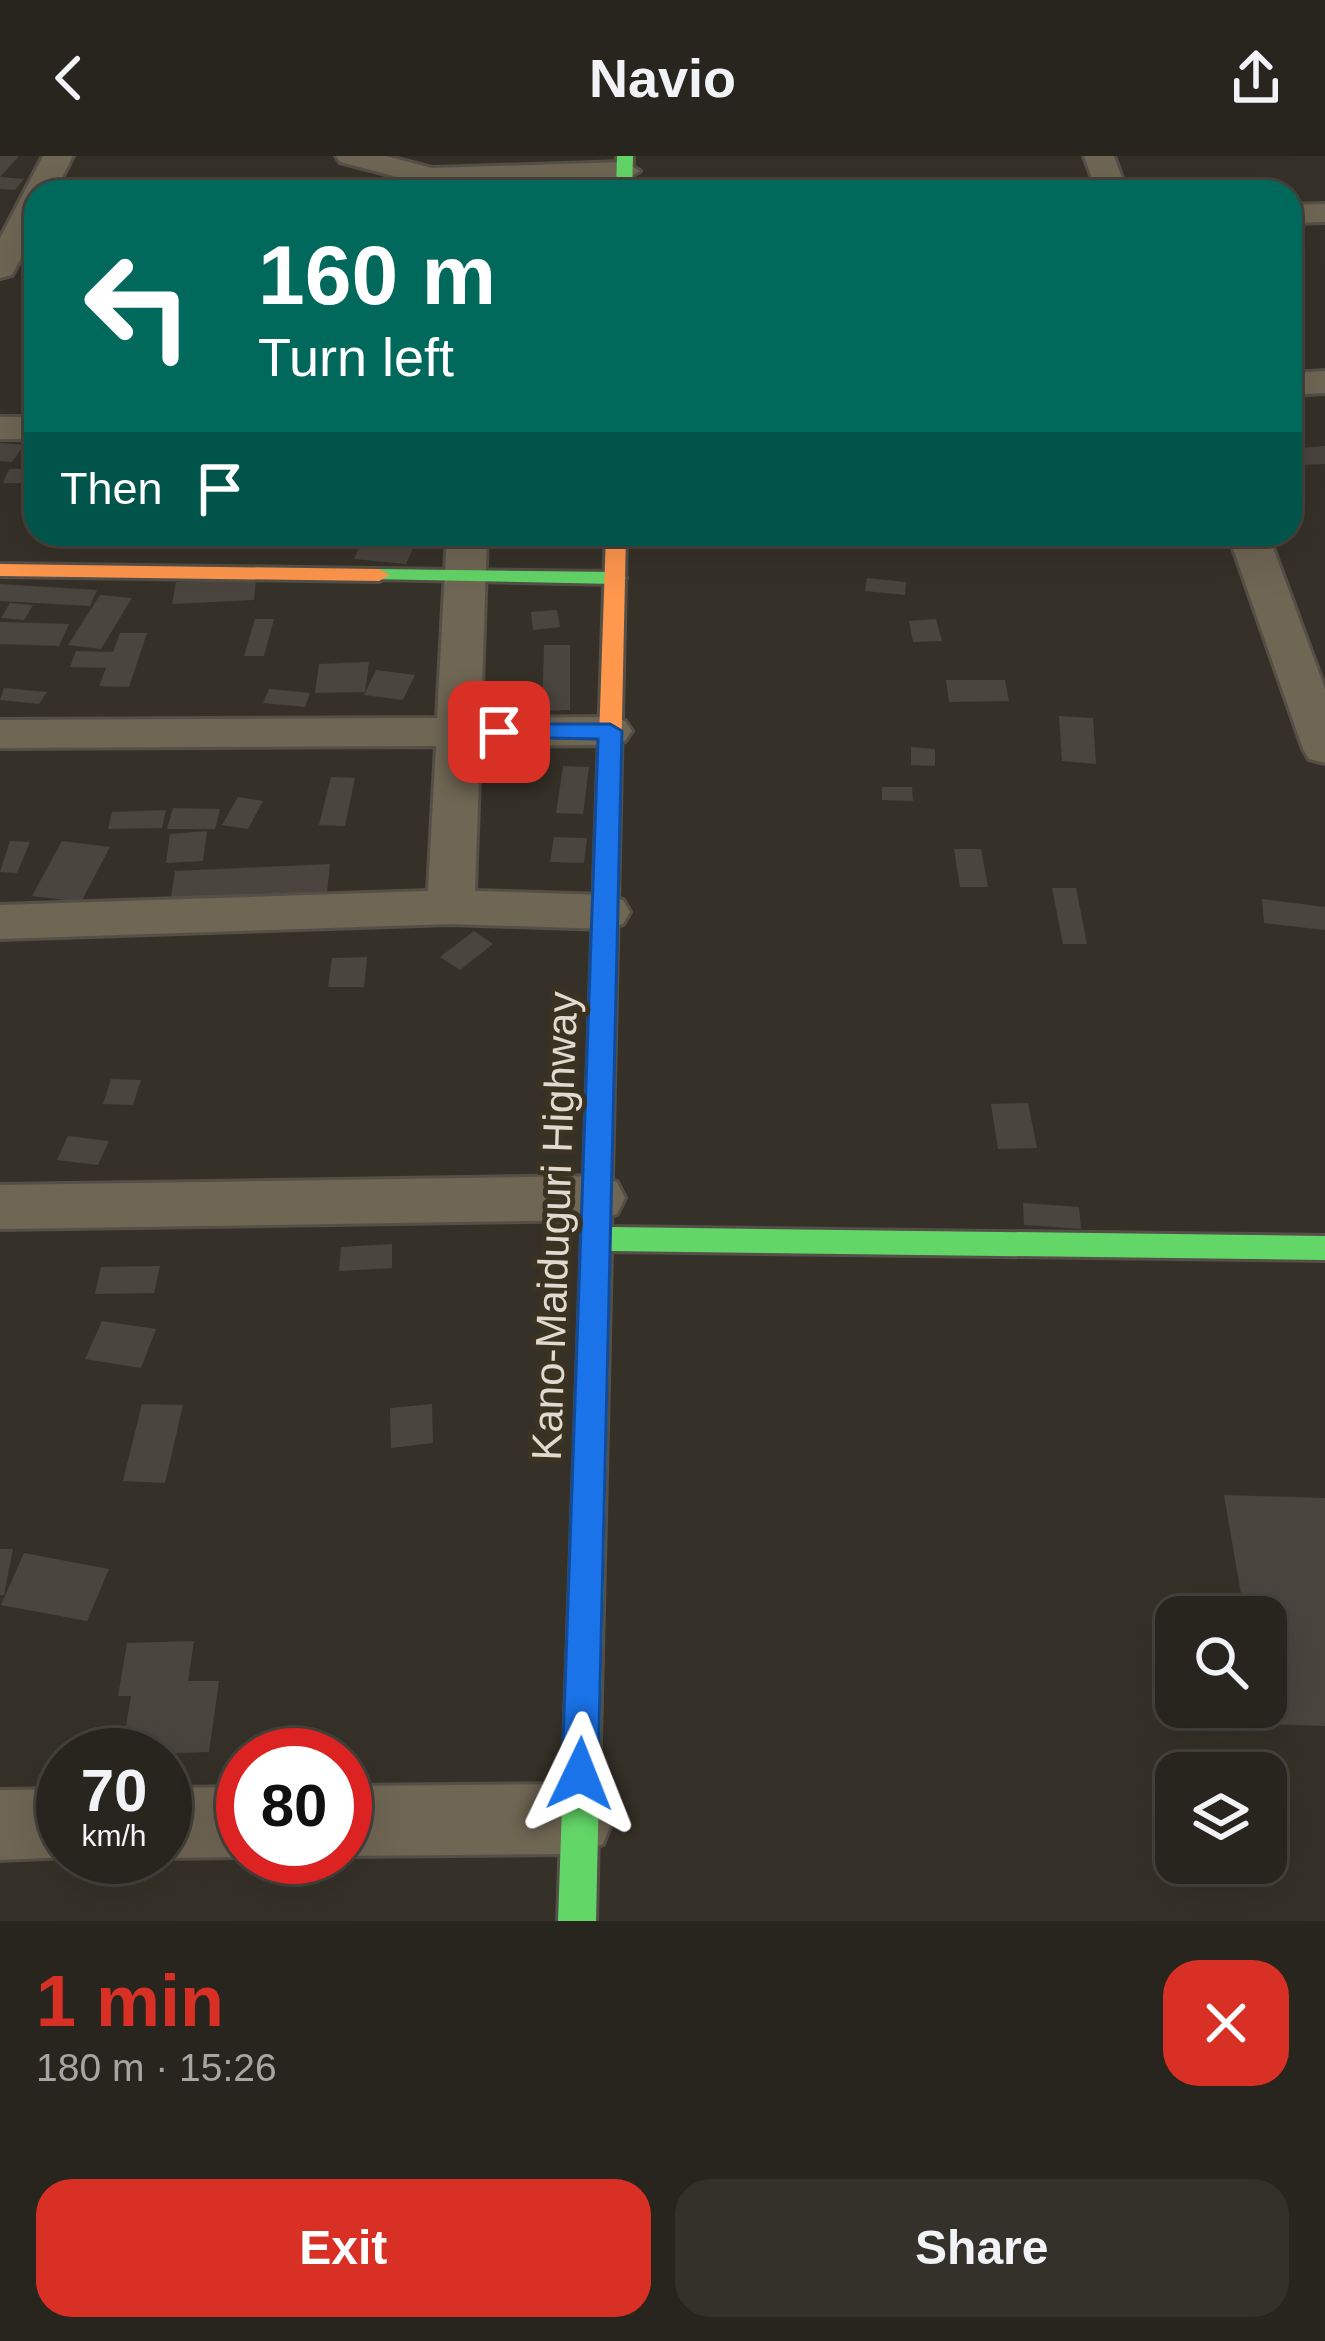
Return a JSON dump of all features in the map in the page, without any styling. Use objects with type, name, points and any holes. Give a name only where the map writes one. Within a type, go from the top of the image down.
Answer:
[{"type":"main road","name":"Kano-Maiduguri Highway","points":[[577,1921],[616,546]]},
{"type":"main road","points":[[0,570],[466,555],[615,578]]},
{"type":"main road","points":[[597,1219],[1325,1248]]},
{"type":"street","points":[[351,156],[431,177],[625,173]]},
{"type":"street","points":[[0,268],[24,221]]},
{"type":"street","points":[[1253,546],[1325,749]]},
{"type":"street","points":[[451,907],[466,555]]},
{"type":"street","points":[[1280,615],[1325,612]]},
{"type":"street","points":[[0,734],[610,731]]},
{"type":"street","points":[[0,922],[451,907],[605,912]]},
{"type":"street","points":[[0,1208],[597,1219]]},
{"type":"street","points":[[372,1821],[578,1819]]},
{"type":"street","points":[[0,1825],[36,1824]]},
{"type":"building","points":[[0,156],[19,156],[0,177]]},
{"type":"building","points":[[0,177],[24,179],[15,190],[0,189]]},
{"type":"building","points":[[0,443],[24,445],[12,462],[0,461]]},
{"type":"building","points":[[1325,446],[1325,464],[1302,465],[1302,448]]},
{"type":"building","points":[[9,469],[23,469],[24,483],[3,483]]},
{"type":"building","points":[[360,546],[414,546],[406,564],[354,559]]},
{"type":"building","points":[[867,578],[906,582],[905,595],[865,591]]},
{"type":"building","points":[[256,579],[254,600],[172,604],[176,582]]},
{"type":"building","points":[[0,584],[97,590],[90,606],[0,601]]},
{"type":"building","points":[[100,595],[132,598],[101,649],[68,645]]},
{"type":"building","points":[[10,603],[33,605],[24,620],[1,618]]},
{"type":"building","points":[[557,610],[560,627],[533,630],[531,612]]},
{"type":"building","points":[[255,619],[274,619],[264,656],[244,656]]},
{"type":"building","points":[[936,619],[942,641],[913,642],[909,621]]},
{"type":"building","points":[[0,622],[69,624],[59,646],[0,644]]},
{"type":"building","points":[[120,633],[147,633],[129,687],[99,686],[106,668],[70,667],[76,651],[113,652]]},
{"type":"building","points":[[544,645],[570,645],[570,710],[542,711]]},
{"type":"building","points":[[369,662],[365,692],[315,693],[319,664]]},
{"type":"building","points":[[376,670],[415,675],[403,700],[364,695]]},
{"type":"building","points":[[946,680],[1005,680],[1009,701],[949,702]]},
{"type":"building","points":[[4,688],[47,692],[39,704],[0,700]]},
{"type":"building","points":[[269,689],[310,693],[305,707],[263,703]]},
{"type":"building","points":[[1059,716],[1093,718],[1096,764],[1062,761]]},
{"type":"building","points":[[911,747],[935,749],[935,766],[911,765]]},
{"type":"building","points":[[563,766],[589,767],[583,814],[556,813]]},
{"type":"building","points":[[331,777],[355,778],[345,826],[319,825]]},
{"type":"building","points":[[882,787],[912,787],[913,801],[882,800]]},
{"type":"building","points":[[238,797],[263,801],[248,829],[222,825]]},
{"type":"building","points":[[173,808],[220,809],[215,829],[167,829]]},
{"type":"building","points":[[166,810],[162,828],[108,829],[112,812]]},
{"type":"building","points":[[207,831],[203,861],[166,863],[170,834]]},
{"type":"building","points":[[554,837],[587,838],[584,863],[550,862]]},
{"type":"building","points":[[10,841],[30,842],[17,873],[0,872]]},
{"type":"building","points":[[62,841],[110,847],[81,902],[32,896]]},
{"type":"building","points":[[954,849],[981,849],[988,887],[960,887]]},
{"type":"building","points":[[330,864],[327,893],[171,898],[175,871]]},
{"type":"building","points":[[1052,888],[1076,888],[1087,944],[1063,944]]},
{"type":"building","points":[[1262,899],[1325,907],[1325,930],[1264,923]]},
{"type":"building","points":[[474,931],[493,944],[460,970],[440,957]]},
{"type":"building","points":[[367,957],[364,987],[328,987],[332,958]]},
{"type":"building","points":[[111,1079],[141,1080],[133,1105],[103,1104]]},
{"type":"building","points":[[1028,1103],[1037,1148],[998,1149],[991,1104]]},
{"type":"building","points":[[68,1136],[109,1141],[98,1165],[57,1160]]},
{"type":"building","points":[[1023,1203],[1079,1207],[1081,1229],[1024,1225]]},
{"type":"building","points":[[392,1244],[392,1268],[339,1271],[341,1247]]},
{"type":"building","points":[[160,1266],[154,1293],[95,1294],[101,1267]]},
{"type":"building","points":[[102,1321],[156,1329],[141,1368],[85,1359]]},
{"type":"building","points":[[142,1404],[183,1405],[165,1483],[123,1481]]},
{"type":"building","points":[[432,1404],[433,1443],[391,1448],[390,1408]]},
{"type":"building","points":[[1224,1495],[1325,1498],[1325,1726],[1287,1725],[1287,1596],[1241,1596]]},
{"type":"building","points":[[0,1549],[13,1549],[4,1595],[0,1595]]},
{"type":"building","points":[[24,1553],[109,1569],[87,1621],[1,1605]]},
{"type":"building","points":[[194,1641],[188,1681],[219,1681],[209,1752],[192,1753],[192,1728],[126,1728],[131,1696],[118,1696],[127,1643]]},
{"type":"traffic: fast","points":[[624,180],[625,156]]},
{"type":"traffic: fast","points":[[379,575],[615,578]]},
{"type":"traffic: fast","points":[[577,1921],[598,1177]]},
{"type":"traffic: fast","points":[[596,1239],[1325,1248]]},
{"type":"traffic: slow","points":[[598,1177],[616,546]]},
{"type":"traffic: slow","points":[[0,570],[379,575]]},
{"type":"route","points":[[499,732],[610,731],[580,1774]]}]
